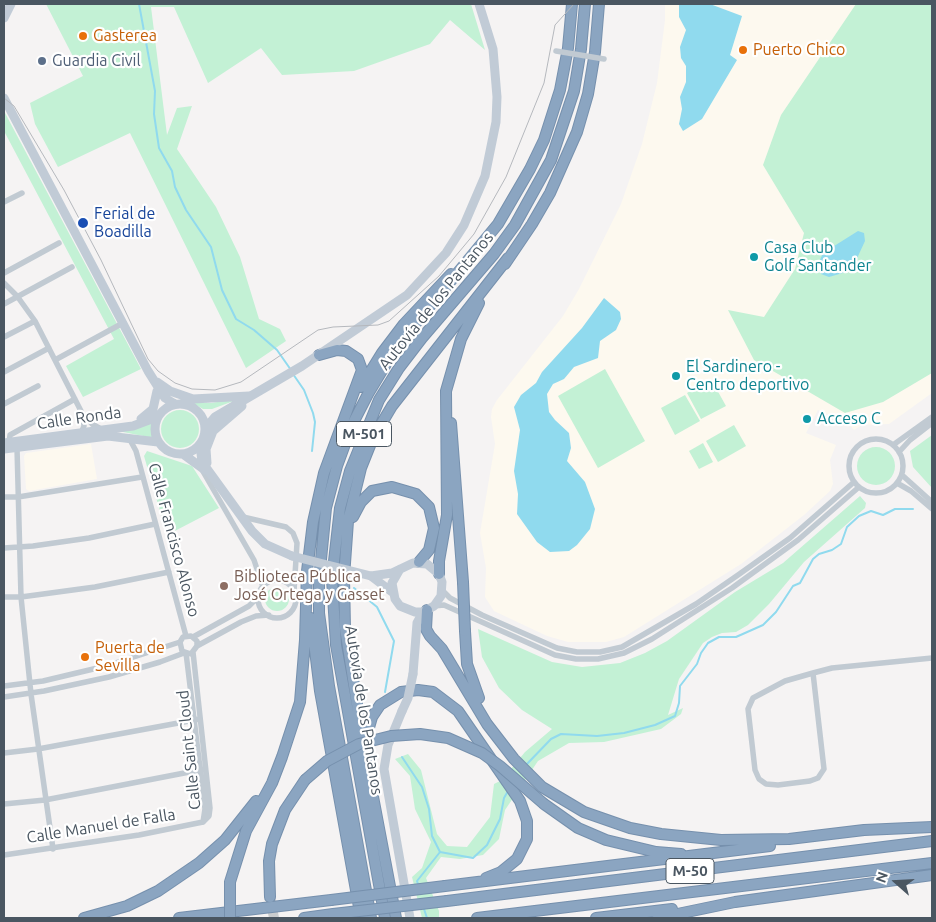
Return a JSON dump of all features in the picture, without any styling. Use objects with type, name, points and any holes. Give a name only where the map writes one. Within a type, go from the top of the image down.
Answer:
[{"type":"highway","name":"Autovía de los Pantanos","points":[[371,918],[329,686],[319,613],[320,572],[326,508],[340,458],[352,425],[368,394],[389,359],[411,329],[473,256],[509,207],[544,140],[560,90],[568,48],[572,4]]},
{"type":"highway","name":"Autovía de los Pantanos","points":[[385,918],[336,636],[332,579],[340,508],[350,471],[365,432],[394,376],[422,338],[504,239],[535,191],[551,160],[574,91],[581,50],[585,4]]},
{"type":"highway","points":[[396,918],[367,759],[346,628],[344,577],[347,534],[355,491],[374,438],[392,406],[508,258],[532,224],[550,193],[577,132],[592,69],[599,4]]},
{"type":"highway","points":[[346,415],[382,353],[404,324],[434,290],[473,256]]},
{"type":"highway","points":[[439,574],[438,561],[447,514],[446,391],[454,359],[472,315],[508,258]]},
{"type":"highway","points":[[230,918],[230,882],[246,831],[272,783],[300,702],[309,554],[320,490],[333,448],[360,378],[361,365],[352,354],[337,350],[318,355]]},
{"type":"highway","points":[[454,359],[450,409],[467,664],[474,687],[496,735]]},
{"type":"highway","points":[[347,534],[354,512],[360,502],[372,491],[383,487],[404,488],[423,499],[433,515],[433,541],[420,562]]},
{"type":"highway","points":[[309,554],[311,625],[320,690],[361,918]]},
{"type":"highway","points":[[428,609],[426,628],[430,636],[442,650],[487,724],[514,759],[542,786],[584,812],[623,825],[661,834],[721,840],[763,840],[864,830],[900,830]]},
{"type":"highway","points":[[367,759],[368,731],[372,717],[380,705],[401,692],[418,690],[432,692],[445,700],[458,712],[482,745],[520,801],[526,814],[527,839],[517,859],[509,866],[492,876],[458,885]]},
{"type":"highway","points":[[270,897],[269,861],[275,835],[284,810],[305,780],[327,761],[359,744],[391,736],[420,734],[448,738],[482,753],[544,804],[578,828],[606,840],[656,852],[710,854]]},
{"type":"highway","points":[[84,918],[127,906],[158,891],[199,864],[225,840],[250,810],[282,757]]},
{"type":"highway","name":"M-50","points":[[179,918],[932,827]]},
{"type":"highway","name":"M-50","points":[[304,918],[932,841]]},
{"type":"highway","name":"M-50","points":[[477,918],[932,862]]},
{"type":"highway","points":[[658,918],[735,902],[932,875]]},
{"type":"highway","name":"M-50","points":[[596,918],[735,902]]},
{"type":"street","points":[[4,18],[11,4]]},
{"type":"street","points":[[478,4],[493,49],[497,97],[494,142],[485,176],[475,203],[464,225],[446,253],[407,295],[302,366],[210,421],[200,444],[201,457],[241,516],[265,544],[292,556],[371,576],[384,575],[412,562],[427,564],[439,574],[442,590],[450,598],[482,615],[557,648],[585,652],[622,647],[696,604],[790,538],[854,482]]},
{"type":"street","points":[[556,52],[604,59]]},
{"type":"street","points":[[4,98],[152,379],[165,398],[175,404],[187,404],[197,410],[212,414],[226,410]]},
{"type":"street","points":[[4,202],[22,193]]},
{"type":"street","points":[[4,273],[60,243]]},
{"type":"street","points":[[4,304],[72,267]]},
{"type":"street","points":[[4,283],[18,296],[35,321],[82,413],[84,421],[89,428],[98,430]]},
{"type":"street","points":[[4,337],[35,321]]},
{"type":"street","points":[[55,360],[123,323]]},
{"type":"street","points":[[4,372],[49,348]]},
{"type":"street","points":[[152,379],[170,391],[194,399],[255,395]]},
{"type":"street","points":[[152,379],[156,391],[159,414],[154,429],[158,442],[166,450],[183,454],[199,464],[216,480]]},
{"type":"street","points":[[4,404],[38,386]]},
{"type":"street","points":[[123,427],[150,412],[156,403],[156,391]]},
{"type":"street","points":[[208,468],[206,449],[213,431],[255,395]]},
{"type":"street","points":[[5,445],[10,435],[75,399]]},
{"type":"street","points":[[159,414],[175,404]]},
{"type":"street","points":[[197,410],[204,422],[205,429]]},
{"type":"street","points":[[82,413],[98,430]]},
{"type":"street","name":"Calle Ronda","points":[[5,445],[123,427],[159,414]]},
{"type":"street","points":[[893,445],[932,416]]},
{"type":"street","points":[[81,433],[84,421]]},
{"type":"street","points":[[899,452],[910,440],[932,423]]},
{"type":"street","name":"Calle Ronda","points":[[5,445],[17,448],[96,437],[129,438],[158,442]]},
{"type":"street","name":"Calle Francisco Alonso","points":[[129,438],[136,451],[186,636]]},
{"type":"street","name":"Calle Francisco Alonso","points":[[136,451],[141,439]]},
{"type":"street","points":[[872,439],[882,440],[893,445],[899,452],[903,467],[902,475],[897,483],[888,491],[878,493],[867,492],[854,482],[849,464],[856,448],[872,439]]},
{"type":"street","points":[[183,454],[200,444]]},
{"type":"street","points":[[17,448],[18,548],[21,597],[31,694],[53,849]]},
{"type":"street","points":[[199,464],[254,560],[263,587]]},
{"type":"street","points":[[902,475],[932,502]]},
{"type":"street","points":[[4,497],[18,497],[142,477]]},
{"type":"street","points":[[897,483],[911,491],[932,509]]},
{"type":"street","points":[[407,610],[428,609],[444,605],[555,655],[576,659],[598,659],[624,653],[652,639],[732,588],[798,540],[859,487]]},
{"type":"street","points":[[4,697],[31,694],[109,677],[193,652],[198,646],[252,617],[269,615],[279,617],[288,614],[296,601],[294,591],[297,543],[293,533],[286,527],[241,516]]},
{"type":"street","points":[[4,548],[18,548],[89,538],[155,524]]},
{"type":"street","points":[[400,569],[395,575],[392,592],[395,600],[407,610],[414,624],[415,634]]},
{"type":"street","points":[[4,597],[21,597],[95,587],[169,572]]},
{"type":"street","points":[[371,576],[392,592]]},
{"type":"street","points":[[4,686],[30,683],[106,666],[180,642],[186,636],[193,637],[249,606],[259,596],[263,587],[270,581],[280,580],[288,584],[294,591]]},
{"type":"street","points":[[410,918],[384,769],[389,739],[408,698],[413,674],[415,634],[418,618],[428,609],[442,590]]},
{"type":"street","points":[[259,596],[262,609],[269,615]]},
{"type":"street","points":[[193,637],[198,646]]},
{"type":"street","points":[[180,642],[180,648],[185,653]]},
{"type":"street","name":"Calle Saint Cloud","points":[[193,652],[197,719],[210,808],[210,816],[203,822]]},
{"type":"street","name":"Calle Saint Cloud","points":[[185,653],[197,719]]},
{"type":"street","points":[[813,673],[824,769],[818,778],[810,781],[778,785],[766,784],[759,779],[755,770],[748,709],[750,703],[758,695],[785,682],[813,673],[832,668],[932,658]]},
{"type":"street","points":[[4,753],[38,749],[197,719]]},
{"type":"street","points":[[4,804],[45,800],[203,770]]},
{"type":"street","name":"Calle Manuel de Falla","points":[[4,855],[53,849],[203,822]]},
{"type":"shaded area","points":[[665,4],[932,4],[932,393],[889,424],[862,425],[854,430],[848,423],[818,410],[806,433],[836,445],[830,460],[833,484],[830,491],[804,515],[741,564],[624,637],[606,642],[568,642],[547,636],[494,611],[485,597],[486,568],[480,533],[495,444],[491,417],[492,409],[563,316],[579,289],[621,204],[642,144],[657,83],[665,20]]},
{"type":"shaded area","points":[[91,444],[97,479],[29,491],[26,489],[24,456],[26,453]]},
{"type":"green space","points":[[46,4],[471,4],[485,50],[450,20],[430,44],[354,71],[282,75],[261,48],[208,83],[174,7],[151,7],[167,135],[177,108],[192,106],[177,149],[216,207],[240,257],[259,319],[280,329],[286,341],[246,368],[130,133],[58,167],[35,124],[30,103],[83,76]]},
{"type":"green space","points":[[856,4],[932,4],[932,373],[883,402],[845,413],[754,360],[728,310],[764,317],[795,269],[804,233],[763,165],[781,115]]},
{"type":"green space","points":[[4,111],[141,369],[83,397],[66,366],[114,339],[4,131]]},
{"type":"green space","points":[[605,369],[645,441],[598,468],[558,396]]},
{"type":"green space","points":[[711,379],[726,406],[701,419],[687,393]]},
{"type":"green space","points":[[685,395],[700,421],[675,435],[661,408]]},
{"type":"green space","points":[[242,398],[212,409],[203,409],[191,402],[211,403]]},
{"type":"green space","points":[[180,410],[193,416],[199,429],[193,442],[180,448],[167,442],[161,429],[167,416]]},
{"type":"green space","points":[[152,421],[153,438],[118,431]]},
{"type":"green space","points":[[734,425],[746,446],[718,462],[706,441]]},
{"type":"green space","points":[[932,435],[932,488],[913,467],[910,451]]},
{"type":"green space","points":[[703,443],[713,462],[699,469],[689,451]]},
{"type":"green space","points":[[876,447],[889,453],[895,466],[889,479],[876,485],[863,479],[857,466],[863,453]]},
{"type":"green space","points":[[147,451],[192,466],[219,508],[167,535],[144,456]]},
{"type":"green space","points":[[860,496],[866,503],[865,508],[804,562],[769,604],[748,625],[736,632],[722,633],[712,637],[703,643],[679,679],[668,715],[683,708],[681,714],[661,729],[604,742],[569,743],[538,761],[505,810],[499,839],[483,855],[460,859],[441,857],[426,878],[439,911],[439,918],[422,918],[412,877],[422,868],[431,842],[415,809],[410,776],[395,759],[408,754],[421,770],[437,834],[447,846],[467,847],[490,817],[494,784],[502,780],[525,752],[552,729],[522,710],[499,688],[482,657],[478,629],[552,662],[582,667],[620,663],[645,653],[667,641],[735,592],[783,563]]},
{"type":"green space","points":[[277,587],[282,588],[288,594],[288,604],[282,610],[277,611],[272,610],[266,604],[265,599],[266,594],[272,588]]},
{"type":"water","points":[[679,4],[710,4],[742,16],[730,55],[737,60],[702,119],[683,131],[679,124],[682,109],[680,97],[686,82],[686,66],[681,58],[680,47],[686,30],[679,17]]},
{"type":"water","points":[[858,231],[864,233],[865,241],[853,267],[846,272],[829,277],[821,274],[820,260],[823,253]]},
{"type":"water","points":[[604,298],[620,312],[621,319],[616,330],[600,341],[598,358],[574,367],[564,379],[553,384],[547,394],[549,412],[569,433],[571,448],[567,461],[585,482],[595,509],[590,529],[577,545],[569,551],[550,552],[537,542],[517,514],[518,494],[514,471],[520,430],[514,407],[521,395],[536,383],[542,372],[582,328]]},
{"type":"waterway","points":[[139,4],[155,91],[154,114],[159,148],[172,171],[175,187],[186,210],[211,247],[222,290],[236,319],[254,330],[277,350],[291,370]]},
{"type":"waterway","points":[[293,374],[304,390],[313,413],[315,422],[312,451]]},
{"type":"waterway","points":[[526,765],[551,739],[561,734],[597,736],[624,733],[655,725],[675,716],[679,703],[680,686],[697,664],[701,653],[708,643],[719,637],[736,637],[763,625],[776,612],[793,586],[800,583],[813,559],[819,554],[832,550],[841,544],[847,527],[859,516],[871,511],[883,515],[895,509],[913,509]]},
{"type":"waterway","points":[[354,588],[377,607],[394,641],[385,692]]},
{"type":"waterway","points":[[402,757],[422,787],[429,809],[432,836],[440,852],[417,881],[418,884]]},
{"type":"waterway","points":[[440,852],[473,858],[487,845],[500,819],[504,798],[508,791]]},
{"type":"waterway","points":[[423,906],[427,918]]},
{"type":"tunnel","points":[[270,897],[274,918]]},
{"type":"tram line","points":[[4,98],[14,106],[64,190],[101,260],[148,359],[158,371],[175,383],[192,389],[215,390],[241,382],[318,330],[333,327],[378,325],[389,321],[439,276],[474,234],[506,177],[544,83],[555,25],[574,4]]},
{"type":"place","name":"Gasterea","points":[[83,36]]},
{"type":"place","name":"Puerto Chico","points":[[743,50]]},
{"type":"place","name":"Guardia Civil","points":[[42,61]]},
{"type":"place","name":"Ferial de Boadilla","points":[[83,223]]},
{"type":"place","name":"Casa Club Golf Santander","points":[[754,257]]},
{"type":"place","name":"El Sardinero - Centro deportivo","points":[[676,376]]},
{"type":"place","name":"Acceso C","points":[[807,419]]},
{"type":"place","name":"Biblioteca Pública José Ortega y Gasset","points":[[224,586]]},
{"type":"place","name":"Puerta de Sevilla","points":[[85,657]]}]
